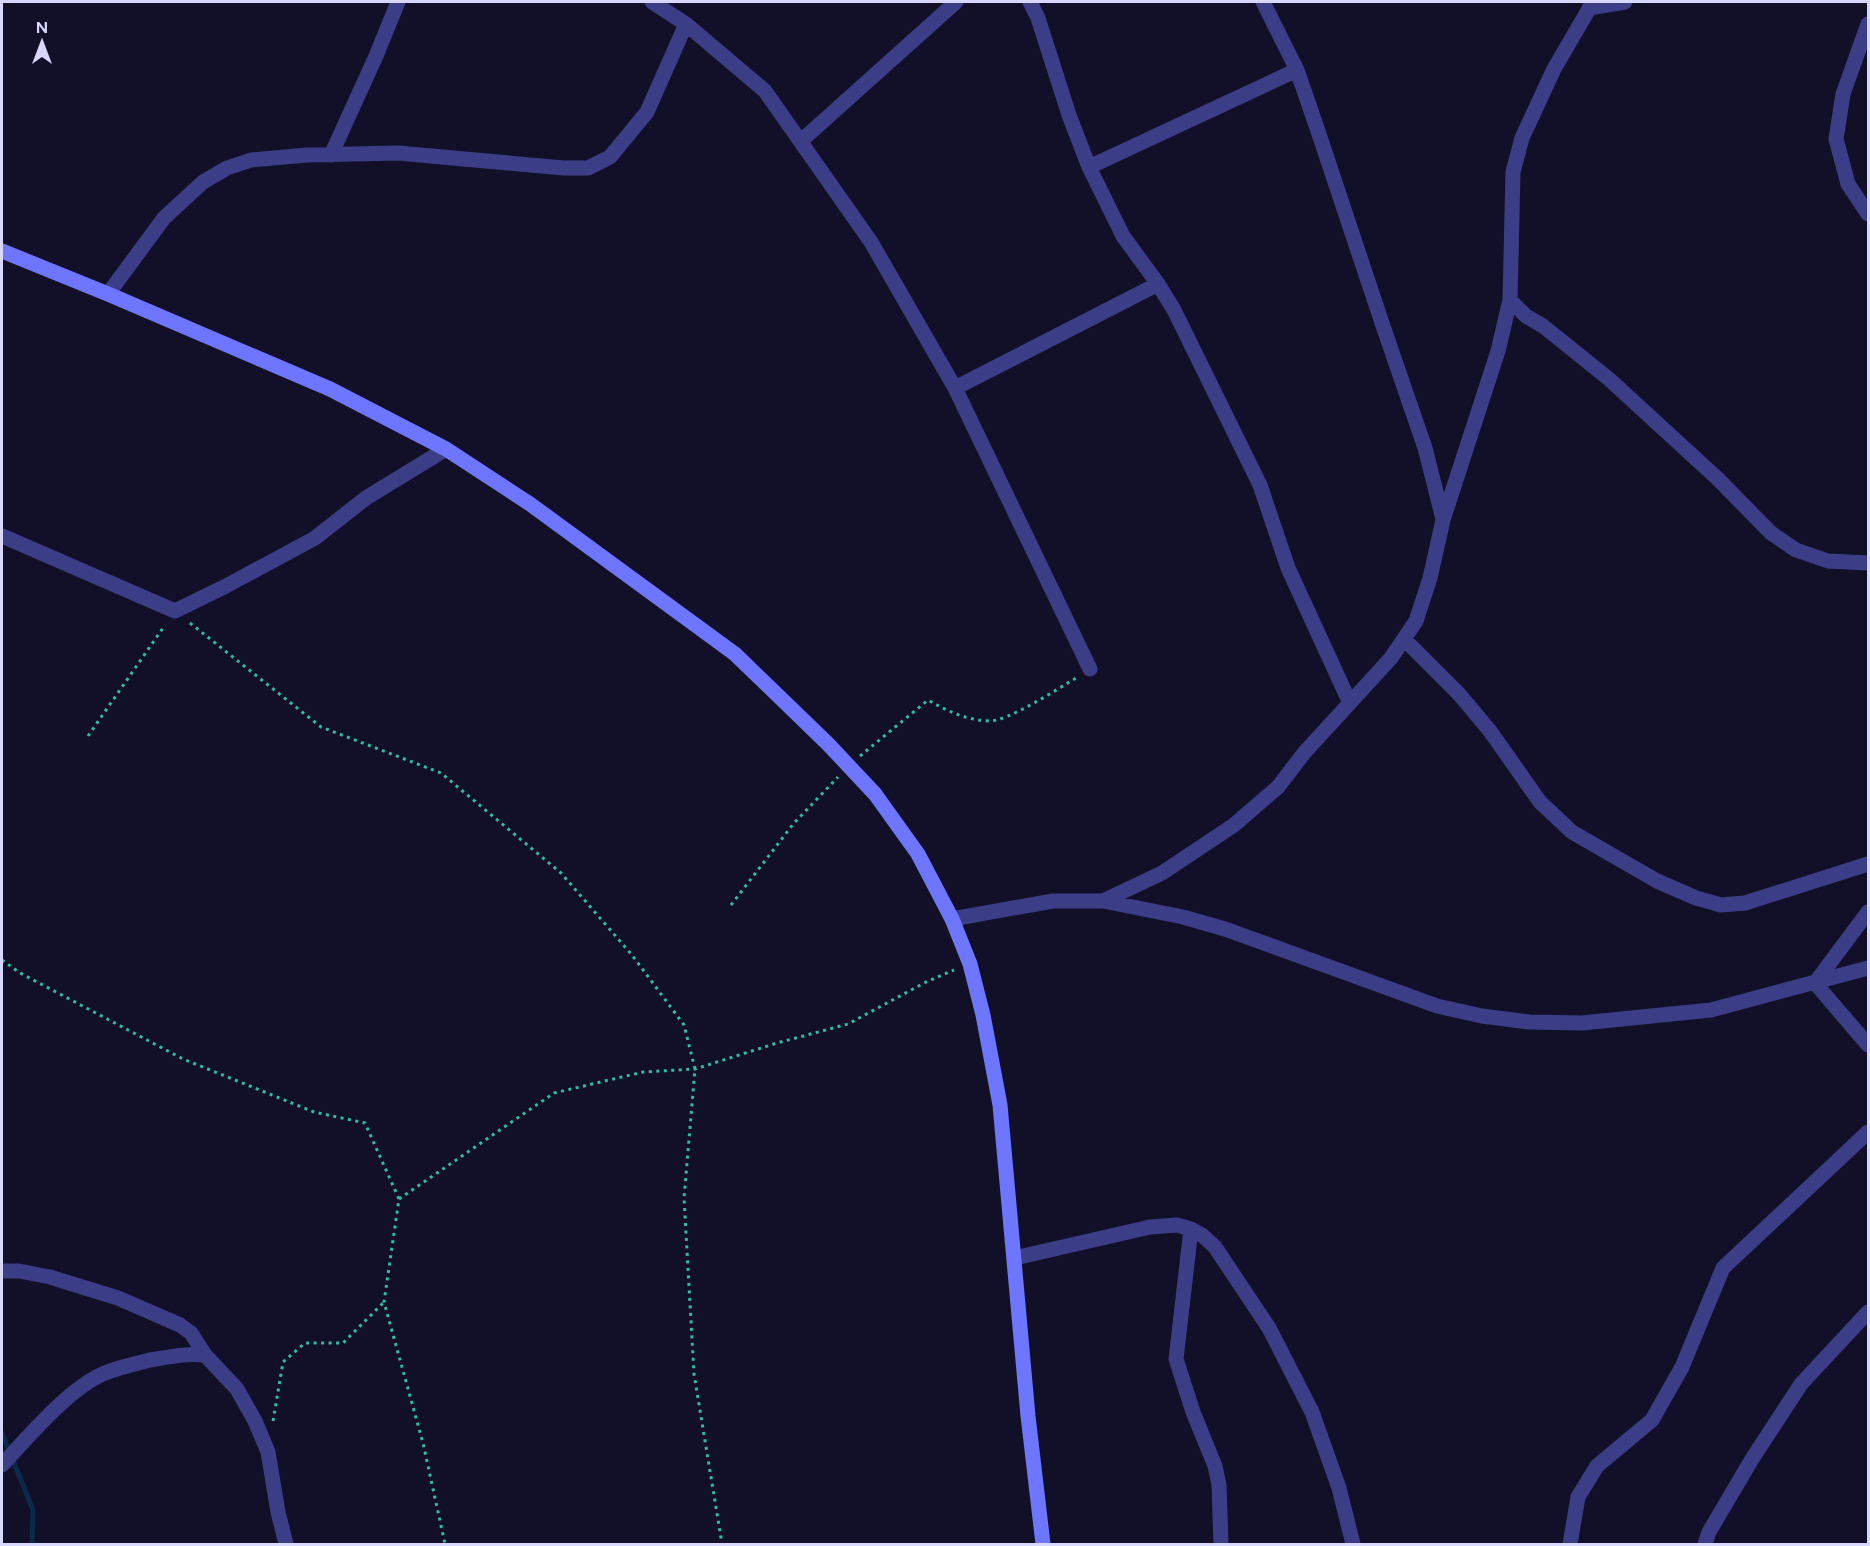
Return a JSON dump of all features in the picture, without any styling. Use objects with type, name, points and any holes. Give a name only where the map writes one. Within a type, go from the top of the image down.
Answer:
[{"type":"main road","points":[[2,251],[330,389],[446,449],[530,504],[735,654],[849,765],[875,794],[918,854],[952,919],[970,964],[983,1015],[1000,1105],[1028,1416],[1043,1545]]},
{"type":"street","points":[[331,154],[398,2]]},
{"type":"street","points":[[652,2],[686,24],[765,91],[871,242],[955,388],[1090,669]]},
{"type":"street","points":[[801,141],[956,2]]},
{"type":"street","points":[[1030,2],[1038,18],[1069,115],[1089,167],[1123,236],[1174,310],[1260,485],[1288,568],[1350,703]]},
{"type":"street","points":[[1263,2],[1297,70],[1425,448],[1443,520]]},
{"type":"street","points":[[1103,901],[1162,873],[1234,825],[1278,787],[1304,753],[1391,658],[1416,621],[1430,578],[1443,520],[1498,351],[1510,300],[1513,172],[1521,138],[1554,69],[1591,5],[1625,2]]},
{"type":"street","points":[[108,294],[164,218],[203,182],[227,168],[251,160],[331,154],[398,153],[564,168],[588,168],[610,157],[647,112],[686,24]]},
{"type":"street","points":[[1869,24],[1843,94],[1836,139],[1848,184],[1869,214]]},
{"type":"street","points":[[1089,167],[1297,70]]},
{"type":"street","points":[[955,388],[1158,284]]},
{"type":"street","points":[[1510,300],[1527,316],[1543,326],[1617,386],[1718,479],[1771,533],[1797,550],[1828,561],[1869,563]]},
{"type":"street","points":[[2,536],[175,611],[315,538],[366,498],[446,449]]},
{"type":"street","points":[[1404,639],[1459,694],[1490,731],[1540,802],[1572,832],[1656,881],[1696,898],[1721,904],[1745,903],[1869,864]]},
{"type":"street","points":[[952,919],[1053,901],[1103,901],[1183,917],[1225,929],[1437,1006],[1482,1016],[1529,1022],[1582,1023],[1711,1010],[1869,968]]},
{"type":"street","points":[[1815,983],[1869,912]]},
{"type":"street","points":[[1815,983],[1869,1045]]},
{"type":"street","points":[[1570,1545],[1578,1497],[1597,1466],[1652,1420],[1682,1367],[1723,1268],[1869,1132]]},
{"type":"street","points":[[1014,1258],[1150,1227],[1177,1226],[1191,1229],[1215,1247],[1269,1328],[1312,1412],[1339,1488],[1353,1545]]},
{"type":"street","points":[[1191,1229],[1176,1359],[1220,1485],[1221,1545]]},
{"type":"street","points":[[2,1271],[19,1271],[50,1277],[118,1298],[180,1325],[191,1333],[206,1355],[237,1389],[255,1420],[268,1452],[286,1545]]},
{"type":"street","points":[[1705,1545],[1709,1532],[1801,1384],[1869,1312]]},
{"type":"street","points":[[2,1465],[46,1418],[81,1388],[103,1373],[167,1356],[206,1355]]},
{"type":"path","points":[[88,736],[175,611],[321,727],[441,773],[561,873],[632,955],[684,1025],[695,1069],[685,1209],[694,1374],[722,1545]]},
{"type":"path","points":[[731,905],[794,823],[849,765],[928,700],[954,715],[991,722],[1035,703],[1090,669]]},
{"type":"path","points":[[2,960],[20,973],[183,1059],[314,1112],[365,1123],[399,1199],[384,1302],[423,1443],[446,1545]]},
{"type":"path","points":[[399,1199],[554,1093],[643,1072],[695,1069],[777,1043],[848,1024],[926,982],[970,964]]},
{"type":"path","points":[[268,1452],[283,1362],[305,1343],[343,1343],[384,1302]]},
{"type":"waterway","points":[[2,1433],[33,1510],[32,1544]]}]
